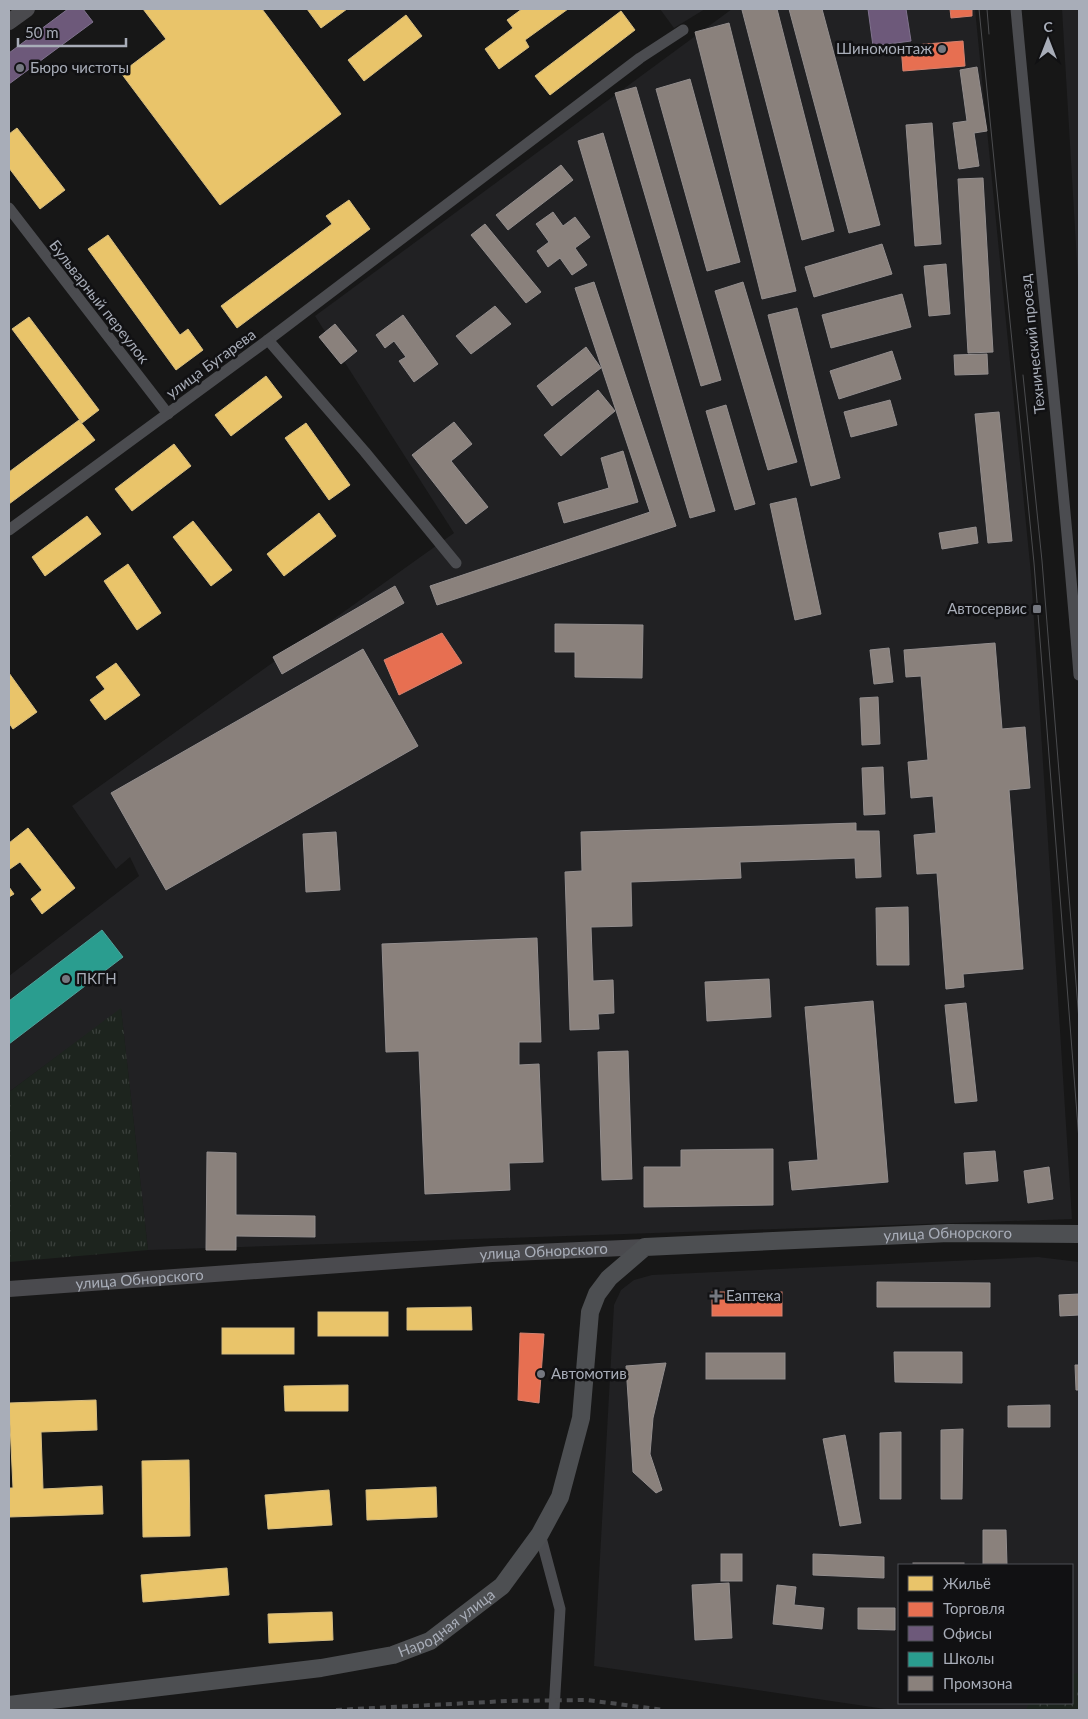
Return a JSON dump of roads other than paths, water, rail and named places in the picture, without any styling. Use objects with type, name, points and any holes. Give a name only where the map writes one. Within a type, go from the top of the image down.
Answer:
[{"type":"main road","points":[[9,22],[28,9]]},
{"type":"main road","name":"улица Обнорского","points":[[9,1289],[492,1254],[949,1232],[1079,1234]]},
{"type":"main road","name":"Народная улица","points":[[9,1705],[321,1668],[393,1656],[430,1641],[502,1586],[540,1534],[560,1497],[581,1418],[590,1312],[597,1294],[609,1278],[645,1247]]},
{"type":"street","name":"Технический проезд","points":[[1016,9],[1070,552],[1079,675]]},
{"type":"street","points":[[268,340],[640,58],[683,30]]},
{"type":"street","name":"Бульварный переулок","points":[[9,208],[168,414]]},
{"type":"street","name":"улица Бугарева","points":[[9,530],[268,340],[365,452],[456,563]]},
{"type":"street","points":[[540,1534],[560,1609],[554,1710]]},
{"type":"tram line","points":[[979,9],[1034,563],[1079,1140]]},
{"type":"tram line","points":[[987,9],[989,34]]},
{"type":"tram line","points":[[1023,375],[1042,561],[1079,1020]]},
{"type":"railway","points":[[336,1710],[507,1701],[587,1700],[664,1710]]},
{"type":"place","name":"Шиномонтаж","points":[[942,49]]},
{"type":"place","name":"Бюро чистоты","points":[[20,68]]},
{"type":"place","name":"Автосервис","points":[[1037,609]]},
{"type":"place","name":"ПКГН","points":[[66,979]]},
{"type":"place","name":"Еаптека","points":[[716,1296]]},
{"type":"place","name":"Автомотив","points":[[541,1374]]}]
